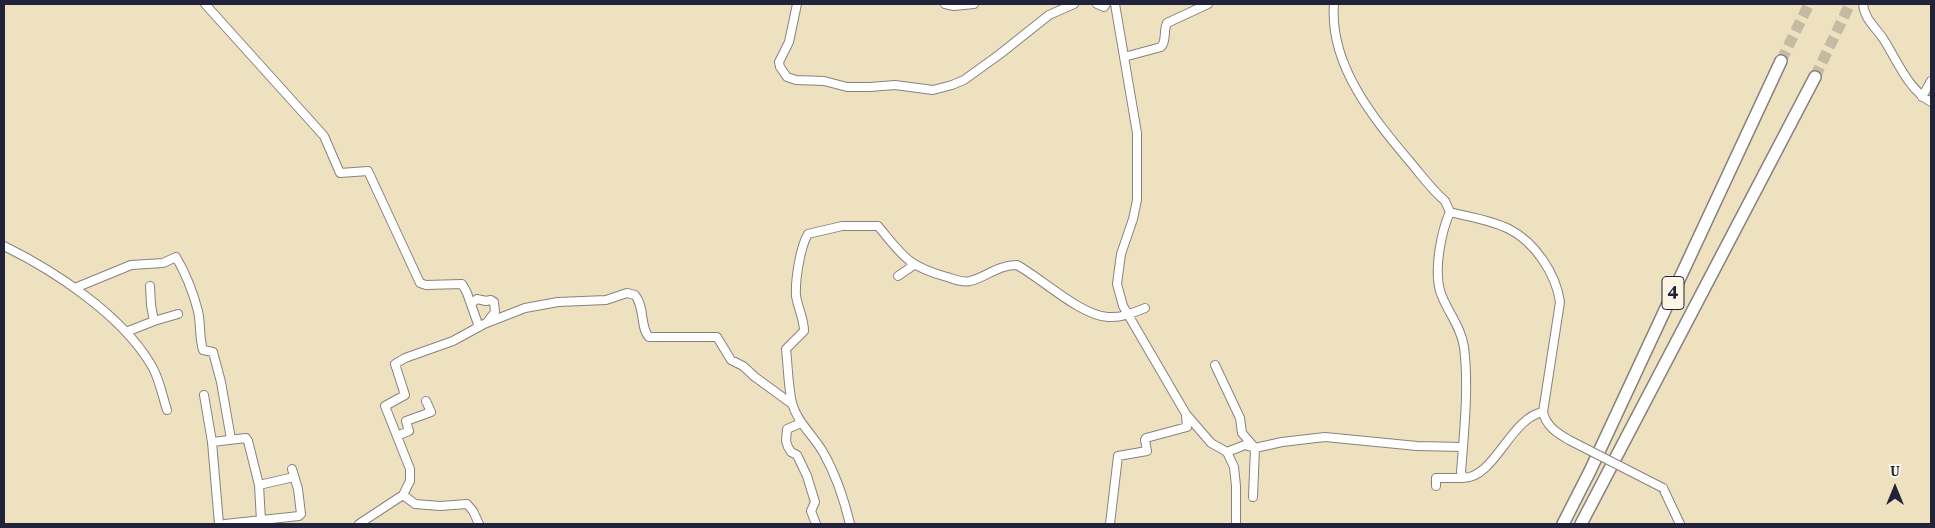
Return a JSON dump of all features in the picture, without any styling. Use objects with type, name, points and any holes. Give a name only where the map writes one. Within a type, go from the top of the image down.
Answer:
[{"type":"highway","name":"4","points":[[1563,524],[1590,471],[1781,61]]},
{"type":"highway","name":"4","points":[[1581,524],[1815,77]]},
{"type":"street","points":[[205,4],[324,136],[340,173],[368,171],[420,282],[426,285],[462,284],[482,325]]},
{"type":"street","points":[[797,4],[789,42],[779,62],[780,67],[787,76],[796,80],[824,81],[847,87],[895,85],[933,90],[964,80],[1049,15],[1074,4]]},
{"type":"street","points":[[945,4],[954,6],[974,4]]},
{"type":"street","points":[[1098,4],[1104,6],[1106,4]]},
{"type":"street","points":[[1116,4],[1137,133],[1137,200],[1133,219],[1121,254],[1118,284],[1123,306],[1186,414],[1211,443],[1227,452],[1234,467],[1236,524]]},
{"type":"street","points":[[1124,57],[1161,47],[1164,43],[1167,23],[1208,4]]},
{"type":"street","points":[[1334,4],[1337,42],[1352,84],[1390,139],[1444,201],[1450,212],[1441,243],[1438,267],[1440,290],[1459,330],[1464,346],[1465,408],[1461,472],[1463,478]]},
{"type":"street","points":[[1863,4],[1864,13],[1870,24],[1882,38],[1908,82],[1922,97],[1931,102]]},
{"type":"street","points":[[1922,97],[1931,81]]},
{"type":"street","points":[[1450,212],[1500,226],[1514,232],[1530,246],[1553,276],[1558,288],[1560,302],[1543,412],[1544,417],[1552,428],[1569,440],[1663,488],[1678,524]]},
{"type":"street","points":[[850,524],[843,495],[835,476],[822,451],[801,422],[792,404],[786,349],[804,331],[796,296],[796,281],[808,234],[842,226],[878,226],[892,245],[914,265],[930,272],[963,281],[970,281],[995,269],[1017,265],[1090,313],[1107,317],[1128,315],[1145,308]]},
{"type":"street","points":[[4,246],[32,260],[75,288],[126,332],[151,364],[167,410]]},
{"type":"street","points":[[75,288],[130,265],[163,263],[176,257],[186,274],[198,313],[200,340],[203,350],[213,352],[221,382],[231,440]]},
{"type":"street","points":[[898,276],[914,265]]},
{"type":"street","points":[[150,286],[154,321]]},
{"type":"street","points":[[359,524],[403,495],[410,481],[410,469],[385,406],[405,395],[395,364],[405,358],[453,341],[482,325],[525,308],[558,302],[606,300],[627,293],[635,295],[642,308],[646,333],[650,337],[718,336],[730,360],[743,366],[755,378],[792,404]]},
{"type":"street","points":[[471,304],[477,300],[491,300],[494,302],[495,312],[482,325]]},
{"type":"street","points":[[126,332],[178,314]]},
{"type":"street","points":[[1216,365],[1240,418],[1242,433],[1255,448],[1252,497]]},
{"type":"street","points":[[204,395],[212,442],[219,524]]},
{"type":"street","points":[[397,436],[409,432],[406,421],[431,412],[426,401]]},
{"type":"street","points":[[1436,486],[1436,478],[1469,477],[1484,468],[1522,424],[1530,417],[1543,412]]},
{"type":"street","points":[[1110,524],[1118,456],[1147,451],[1146,438],[1187,428],[1186,414]]},
{"type":"street","points":[[801,422],[787,429],[786,441],[790,452],[797,455],[810,483],[815,502],[811,511],[816,524]]},
{"type":"street","points":[[1227,452],[1245,445],[1255,448],[1282,442],[1325,437],[1417,446],[1463,447]]},
{"type":"street","points":[[212,442],[246,438],[248,441],[259,485],[265,522]]},
{"type":"street","points":[[225,524],[265,522],[295,517],[301,514],[293,473],[259,485]]},
{"type":"street","points":[[403,495],[415,504],[440,506],[467,504],[473,511],[479,524]]},
{"type":"tunnel","points":[[1781,61],[1809,4]]},
{"type":"tunnel","points":[[1815,77],[1850,4]]}]
